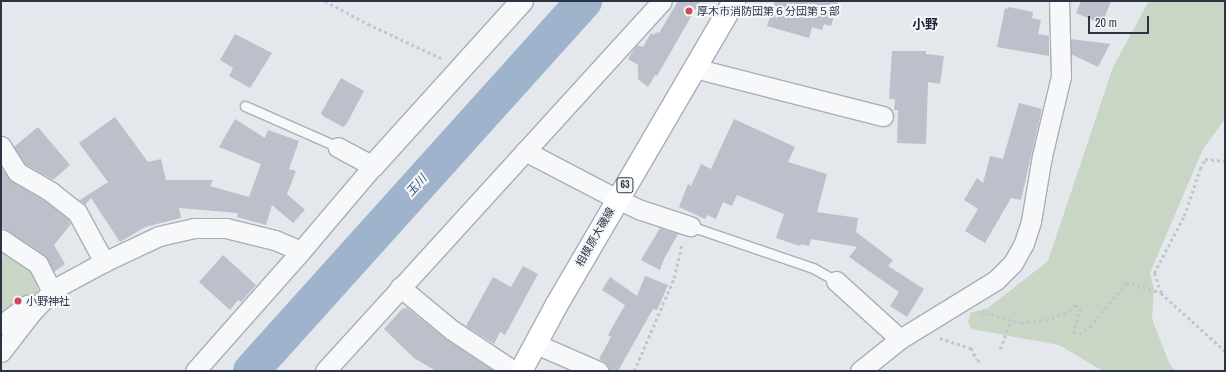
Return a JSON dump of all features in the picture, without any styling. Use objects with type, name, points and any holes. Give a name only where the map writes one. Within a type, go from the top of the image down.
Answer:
[{"type":"main road","name":"相模原大磯線","points":[[521,371],[617,199],[734,1]]},
{"type":"street","points":[[195,371],[301,251],[373,166],[522,1]]},
{"type":"street","points":[[325,371],[662,1]]},
{"type":"street","points":[[860,371],[900,339],[996,280],[1013,263],[1024,243],[1031,221],[1040,164],[1061,76],[1059,1]]},
{"type":"street","points":[[694,68],[883,116]]},
{"type":"street","points":[[1,146],[16,172],[51,192],[77,212],[104,262]]},
{"type":"street","points":[[338,146],[373,166]]},
{"type":"street","points":[[524,151],[641,210],[688,226]]},
{"type":"street","points":[[1,352],[52,291],[104,262],[159,236],[194,228],[226,228],[275,240],[301,251]]},
{"type":"street","points":[[1,239],[38,264],[52,291]]},
{"type":"street","points":[[836,281],[900,339]]},
{"type":"street","points":[[400,287],[452,330],[514,371]]},
{"type":"street","points":[[1,325],[28,305],[39,305]]},
{"type":"street","points":[[536,344],[598,371]]},
{"type":"lane","points":[[245,106],[338,146]]},
{"type":"lane","points":[[688,226],[813,268],[836,281]]},
{"type":"path","points":[[325,1],[443,59],[458,72]]},
{"type":"path","points":[[1161,293],[1154,273],[1184,216],[1200,169],[1205,159],[1225,161]]},
{"type":"path","points":[[634,371],[674,278],[688,226]]},
{"type":"path","points":[[978,314],[991,314],[1021,323],[1046,320],[1069,311],[1075,305],[1081,308],[1073,332],[1079,334],[1090,327],[1126,283],[1138,285],[1161,293],[1225,351]]},
{"type":"path","points":[[1000,349],[1011,321]]},
{"type":"path","points":[[940,338],[972,348],[977,360],[982,362]]},
{"type":"green space","points":[[1149,1],[1225,1],[1225,119],[1203,149],[1150,273],[1154,289],[1152,319],[1170,365],[1176,371],[1103,371],[1059,345],[971,329],[968,322],[970,313],[988,308],[1048,261],[1113,67]]},
{"type":"green space","name":"小野神社","points":[[1,246],[39,277],[38,290],[35,298],[1,332]]},
{"type":"building","points":[[678,1],[700,1],[657,76],[655,75],[648,87],[638,79],[638,65],[628,59],[637,45],[643,47],[651,33],[654,35],[656,32],[659,33]]},
{"type":"building","points":[[775,1],[838,1],[831,26],[824,24],[822,30],[812,27],[809,38],[767,26]]},
{"type":"building","points":[[1081,1],[1111,1],[1102,24],[1076,13]]},
{"type":"building","points":[[1008,7],[1033,12],[1032,18],[1041,20],[1038,34],[1049,36],[1049,56],[997,47],[1005,8],[1008,9]]},
{"type":"building","points":[[235,34],[272,53],[250,88],[229,76],[233,68],[220,60]]},
{"type":"building","points":[[1071,39],[1110,44],[1098,67],[1071,54]]},
{"type":"building","points":[[892,51],[926,51],[926,54],[944,56],[940,84],[928,82],[926,144],[897,143],[898,110],[894,110],[895,99],[889,99]]},
{"type":"building","points":[[341,78],[364,91],[346,125],[343,127],[323,116],[321,113]]},
{"type":"building","points":[[1019,103],[1042,109],[1021,200],[1011,198],[985,243],[965,231],[978,209],[964,200],[977,178],[983,183],[990,156],[1003,159]]},
{"type":"building","points":[[115,117],[148,162],[161,159],[166,180],[213,180],[210,186],[249,197],[261,164],[219,147],[235,119],[265,138],[268,130],[299,141],[289,169],[296,171],[287,194],[305,210],[293,223],[272,205],[266,225],[237,217],[238,213],[179,208],[181,218],[145,227],[120,242],[91,198],[85,205],[80,200],[108,182],[79,143]]},
{"type":"building","points":[[734,119],[795,147],[788,162],[827,174],[817,212],[858,218],[856,232],[893,260],[888,266],[924,289],[907,317],[890,306],[899,292],[849,257],[857,247],[811,239],[809,246],[801,244],[800,246],[776,238],[784,214],[737,195],[732,206],[723,202],[716,219],[707,215],[705,219],[679,207],[688,184],[691,186],[701,164],[711,169]]},
{"type":"building","points":[[38,127],[70,165],[53,180],[25,164],[14,147]]},
{"type":"building","points":[[1,167],[11,181],[45,201],[68,219],[71,224],[54,245],[65,264],[54,272],[44,255],[1,227]]},
{"type":"building","points":[[660,228],[678,234],[664,259],[660,270],[641,260]]},
{"type":"building","points":[[223,255],[256,285],[241,302],[238,300],[230,310],[199,282]]},
{"type":"building","points":[[523,266],[538,274],[505,335],[500,332],[494,344],[466,326],[493,277],[511,287]]},
{"type":"building","points":[[645,276],[668,285],[657,310],[653,309],[618,371],[609,371],[607,364],[599,359],[611,337],[608,335],[625,305],[602,290],[610,277],[637,296]]},
{"type":"building","points":[[406,307],[446,339],[494,371],[436,371],[414,358],[384,329],[403,308],[405,309]]},
{"type":"waterway","name":"玉川","points":[[251,371],[584,1]]},
{"type":"place","name":"厚木市消防団第６分団第５部","points":[[689,11]]},
{"type":"place","name":"小野神社","points":[[18,301]]},
{"type":"district","name":"小野","points":[[925,25]]}]
